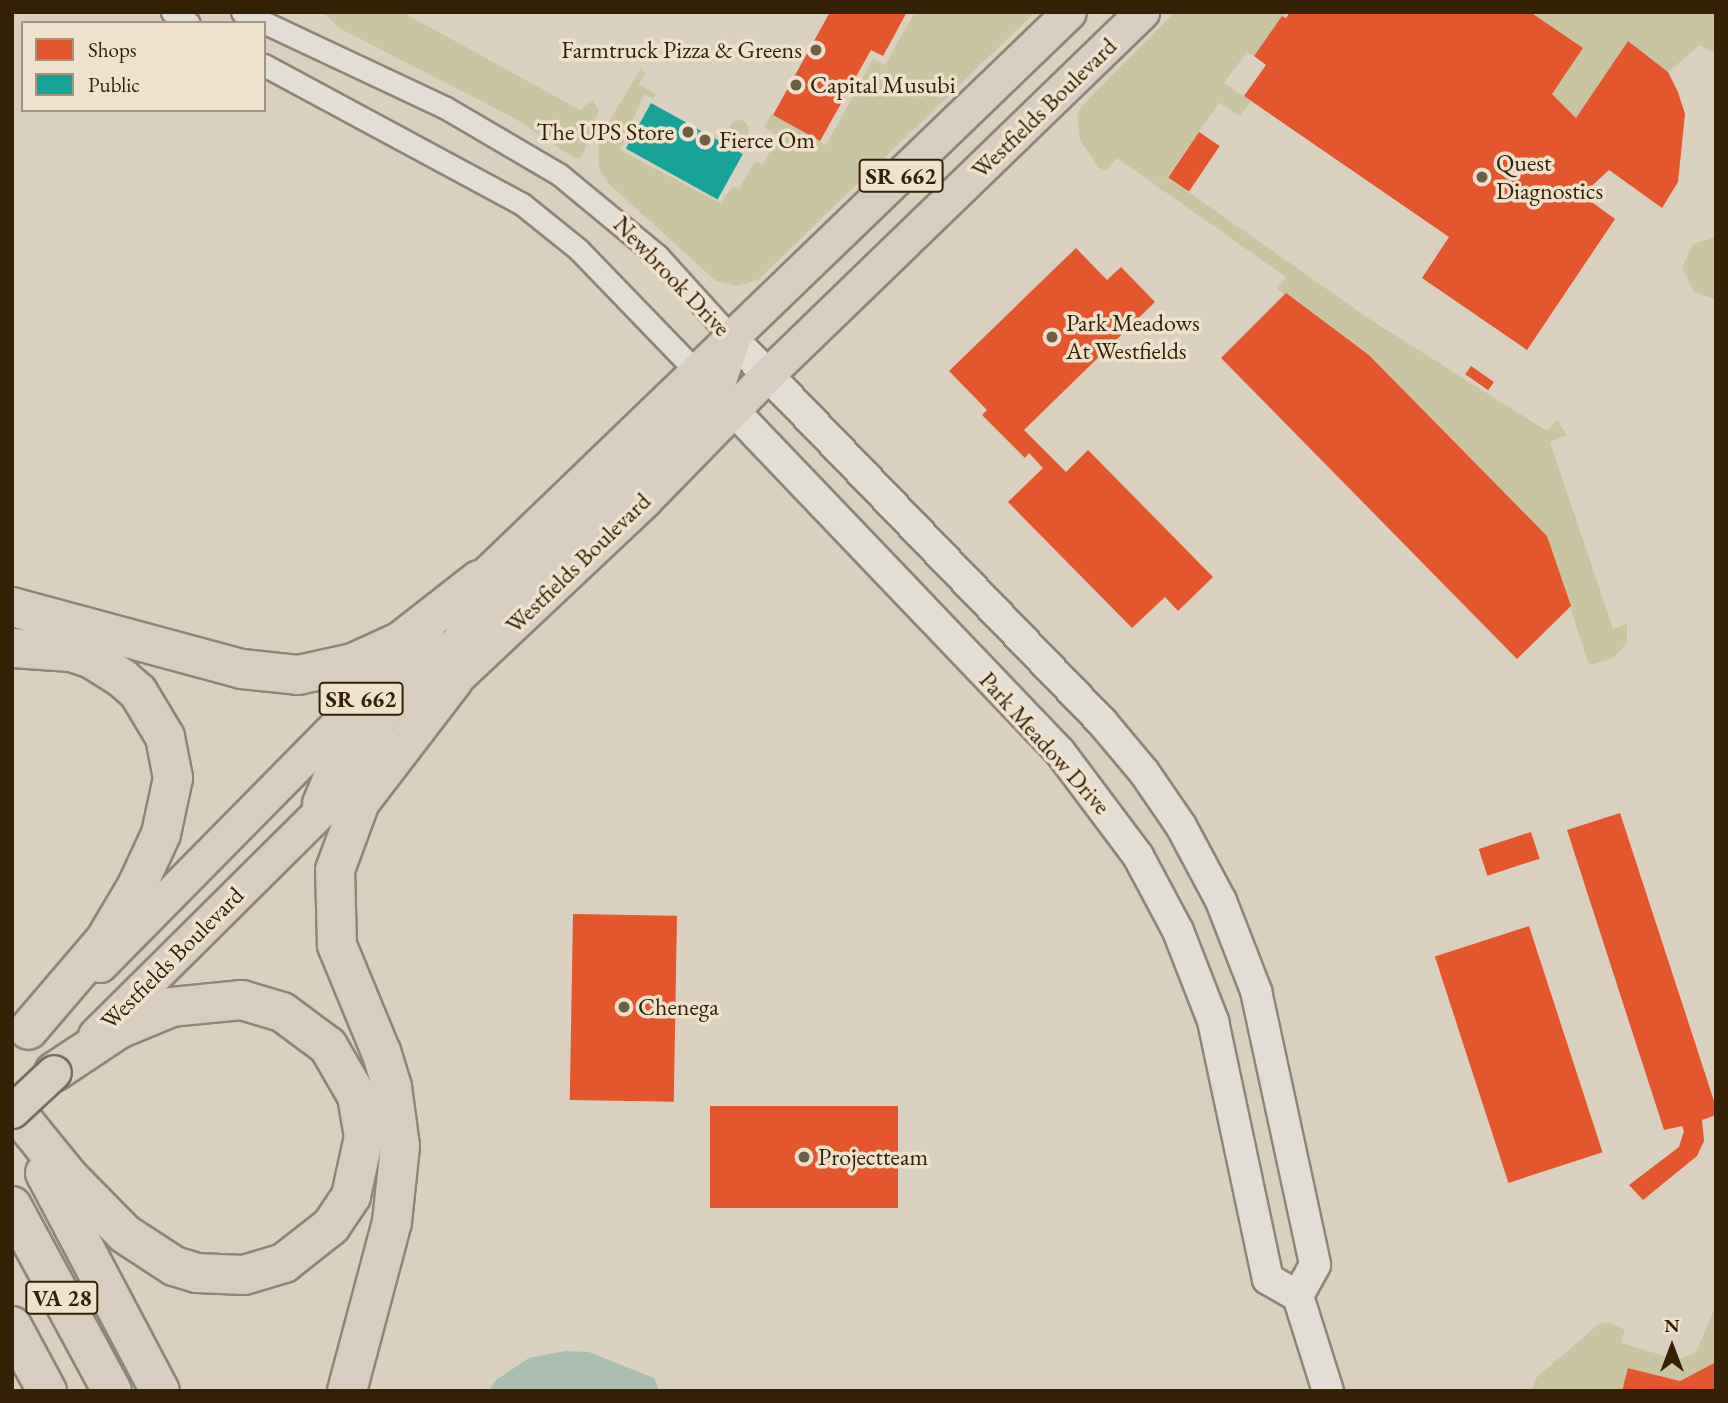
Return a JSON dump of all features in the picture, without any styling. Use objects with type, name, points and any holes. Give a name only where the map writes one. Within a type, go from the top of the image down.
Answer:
[{"type":"highway","points":[[12,607],[242,669],[298,675],[353,663],[401,642],[479,580]]},
{"type":"highway","points":[[12,648],[71,652],[123,679],[138,692],[165,737],[173,778],[161,834],[137,886],[105,940],[20,1038]]},
{"type":"highway","points":[[347,1391],[392,1222],[400,1146],[392,1087],[381,1052],[337,946],[332,892],[335,870],[360,802],[453,681]]},
{"type":"highway","points":[[12,1109],[68,1176],[125,1234],[174,1266],[197,1273],[244,1275],[284,1264],[331,1226],[351,1196],[363,1137],[357,1096],[328,1046],[282,1012],[242,1000],[172,1007],[119,1029],[54,1072]]},
{"type":"highway","points":[[12,1109],[159,1391]]},
{"type":"highway","name":"VA 28","points":[[12,1206],[112,1391]]},
{"type":"highway","name":"VA 28","points":[[12,1326],[47,1391]]},
{"type":"main road","name":"Westfields Boulevard","points":[[12,1109],[123,1010],[453,681],[645,500],[714,390],[733,339],[1069,12]]},
{"type":"main road","name":"Westfields Boulevard","points":[[20,1038],[96,969],[479,580],[714,390],[765,377],[1142,12]]},
{"type":"main road","points":[[313,818],[338,757],[714,390]]},
{"type":"street","name":"Newbrook Drive","points":[[243,12],[262,21]]},
{"type":"street","name":"Newbrook Drive","points":[[266,23],[446,108],[560,175],[658,256],[765,377],[1102,722],[1144,772],[1181,826],[1221,901],[1256,991],[1315,1265],[1298,1296]]},
{"type":"street","name":"Newbrook Drive","points":[[266,66],[522,204],[578,249],[714,390]]},
{"type":"street","name":"Park Meadow Drive","points":[[714,390],[1060,752],[1138,856],[1178,931],[1213,1021],[1268,1279],[1298,1296]]},
{"type":"street","points":[[1298,1296],[1328,1391]]},
{"type":"shaded area","points":[[323,12],[402,12],[580,110],[592,100],[599,110],[582,157],[576,159],[514,118],[339,28]]},
{"type":"shaded area","points":[[915,12],[1035,12],[758,280],[737,286],[716,281],[609,184],[599,169],[598,140],[641,68],[645,74],[639,84],[656,94],[653,99],[644,94],[620,150],[720,203],[733,186],[739,189],[755,161],[763,164],[779,136],[764,127],[771,114],[826,145],[873,59],[885,65]]},
{"type":"shaded area","points":[[1175,12],[1290,12],[1282,16],[1254,56],[1247,52],[1224,83],[1251,101],[1240,116],[1219,103],[1167,177],[1371,320],[1547,431],[1557,420],[1567,435],[1550,442],[1613,629],[1627,624],[1627,643],[1612,659],[1589,665],[1547,536],[1370,355],[1277,289],[1286,277],[1117,158],[1106,170],[1099,168],[1080,140],[1077,116],[1081,107]]},
{"type":"shaded area","points":[[1530,12],[1716,12],[1716,48],[1711,52],[1700,45],[1668,72],[1628,41],[1576,118],[1552,94]]},
{"type":"shaded area","points":[[739,120],[746,123],[749,130],[746,137],[739,140],[732,137],[729,130],[732,123]]},
{"type":"shaded area","points":[[1716,237],[1715,299],[1694,292],[1682,268],[1693,244]]},
{"type":"shaded area","points":[[1716,1305],[1714,1363],[1680,1381],[1629,1368],[1622,1391],[1531,1391],[1537,1377],[1599,1324],[1609,1322],[1625,1330],[1621,1343],[1678,1360],[1696,1352]]},
{"type":"shaded area","points":[[565,1351],[589,1352],[654,1378],[659,1391],[489,1391],[496,1380],[529,1358]]},
{"type":"building: Shops","points":[[830,12],[907,12],[883,56],[871,50],[820,141],[773,115]]},
{"type":"building: Shops","name":"Quest Diagnostics","points":[[1290,12],[1530,12],[1583,48],[1552,94],[1576,118],[1628,41],[1668,72],[1678,92],[1685,114],[1678,182],[1662,208],[1609,170],[1582,195],[1615,219],[1527,350],[1422,278],[1449,237],[1244,96],[1266,65],[1254,56],[1282,16],[1286,18]]},
{"type":"building: Shops","points":[[1199,132],[1220,146],[1189,192],[1168,178]]},
{"type":"building: Shops","points":[[1076,248],[1107,280],[1121,267],[1155,302],[1024,430],[1066,472],[1088,450],[1213,577],[1178,611],[1165,597],[1132,628],[1008,502],[1043,468],[1029,453],[1025,458],[982,415],[987,410],[949,371]]},
{"type":"building: Shops","points":[[1286,293],[1369,355],[1547,536],[1571,606],[1517,659],[1221,358]]},
{"type":"building: Shops","points":[[1471,366],[1494,382],[1488,390],[1465,374]]},
{"type":"building: Shops","points":[[1620,813],[1716,1107],[1716,1115],[1702,1120],[1704,1141],[1697,1156],[1643,1200],[1629,1185],[1679,1147],[1684,1131],[1682,1126],[1664,1130],[1567,830]]},
{"type":"building: Shops","points":[[1531,832],[1540,859],[1487,876],[1479,849]]},
{"type":"building: Shops","name":"Chenega","points":[[573,914],[677,916],[674,1102],[570,1100]]},
{"type":"building: Shops","points":[[1529,926],[1603,1152],[1508,1183],[1435,957]]},
{"type":"building: Shops","name":"Projectteam","points":[[710,1106],[898,1106],[898,1208],[710,1208]]},
{"type":"building: Shops","points":[[1716,1362],[1716,1391],[1622,1391],[1628,1368],[1680,1381]]},
{"type":"building: Public","points":[[651,103],[743,154],[718,199],[626,148]]},
{"type":"place","name":"Farmtruck Pizza & Greens","points":[[816,50]]},
{"type":"place","name":"Capital Musubi","points":[[796,85]]},
{"type":"place","name":"The UPS Store","points":[[688,132]]},
{"type":"place","name":"Fierce Om","points":[[705,140]]},
{"type":"place","name":"Quest Diagnostics","points":[[1482,177]]},
{"type":"place","name":"Park Meadows At Westfields","points":[[1052,337]]},
{"type":"place","name":"Chenega","points":[[624,1007]]},
{"type":"place","name":"Projectteam","points":[[804,1157]]}]
